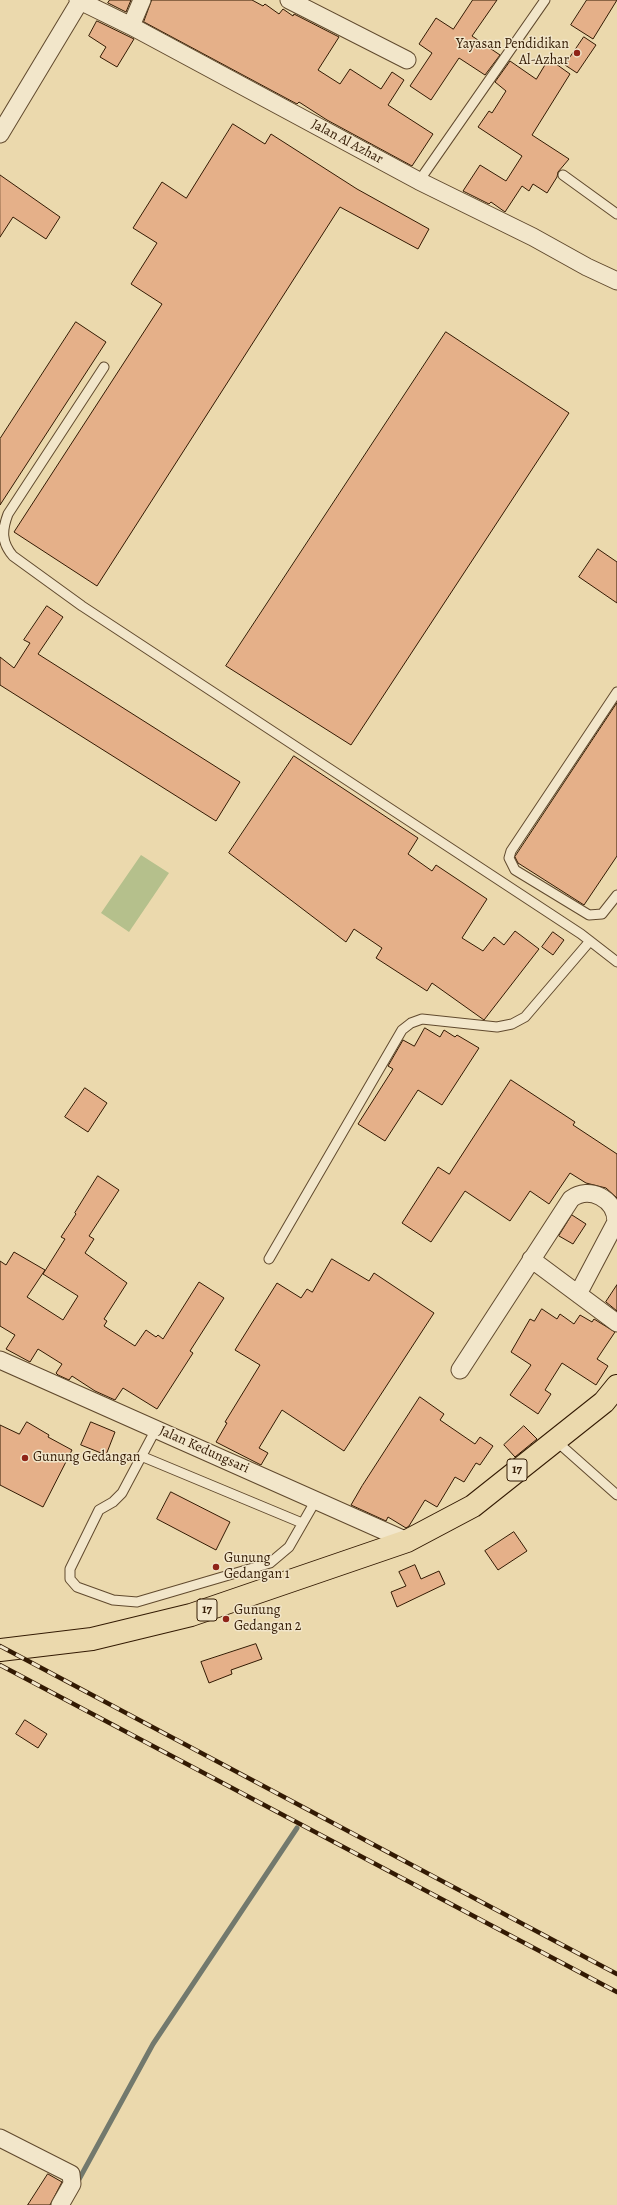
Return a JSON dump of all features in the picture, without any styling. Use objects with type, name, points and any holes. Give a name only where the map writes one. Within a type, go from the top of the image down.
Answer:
[{"type":"highway","name":"17","points":[[0,1650],[92,1639],[191,1615],[407,1540],[473,1506],[604,1402],[617,1386]]},
{"type":"street","points":[[0,134],[79,0]]},
{"type":"street","name":"Jalan Al Azhar","points":[[79,0],[131,26],[419,181],[533,237],[587,267],[617,281]]},
{"type":"street","points":[[131,26],[142,0]]},
{"type":"street","points":[[289,0],[407,60]]},
{"type":"street","points":[[460,1370],[571,1199],[576,1195],[588,1193],[606,1201],[614,1210],[616,1222],[578,1294]]},
{"type":"street","points":[[531,1259],[617,1323]]},
{"type":"street","name":"Jalan Kedungsari","points":[[0,1360],[407,1540]]},
{"type":"street","points":[[0,2138],[71,2174],[72,2184],[60,2205]]},
{"type":"lane","points":[[419,181],[545,0]]},
{"type":"lane","points":[[563,175],[617,214]]},
{"type":"lane","points":[[104,367],[8,514],[2,536],[6,548],[12,556],[82,606],[590,941],[617,962]]},
{"type":"lane","points":[[617,692],[511,851],[509,858],[515,870],[589,915],[602,914],[617,895]]},
{"type":"lane","points":[[269,1259],[402,1030],[411,1023],[422,1019],[497,1028],[512,1024],[525,1017],[590,941]]},
{"type":"lane","points":[[156,1429],[122,1493],[113,1502],[99,1510],[70,1569],[70,1580],[77,1587],[113,1600],[137,1602],[270,1563],[289,1547],[316,1500]]},
{"type":"lane","points":[[555,1440],[617,1495]]},
{"type":"lane","points":[[141,1456],[302,1523]]},
{"type":"green space","points":[[141,855],[169,873],[129,932],[101,913]]},
{"type":"building","points":[[110,0],[131,0],[126,12],[108,3]]},
{"type":"building","points":[[152,0],[252,0],[263,6],[265,4],[279,14],[283,9],[293,16],[294,14],[339,37],[318,70],[340,84],[350,69],[381,89],[392,72],[404,80],[388,105],[433,134],[412,166],[327,120],[299,102],[297,104],[144,22]]},
{"type":"building","points":[[473,0],[497,0],[472,36],[500,55],[485,75],[459,58],[431,100],[410,86],[432,53],[419,44],[436,18],[453,29]]},
{"type":"building","points":[[587,0],[617,0],[593,39],[571,25]]},
{"type":"building","points":[[97,21],[134,39],[117,67],[100,57],[106,47],[89,36]]},
{"type":"building","points":[[584,37],[596,45],[577,73],[565,65]]},
{"type":"building","points":[[549,59],[570,74],[532,135],[569,159],[558,172],[557,177],[547,193],[533,184],[529,191],[522,186],[505,212],[491,202],[489,204],[463,191],[480,165],[506,181],[522,156],[478,127],[489,111],[492,113],[506,91],[495,82],[510,61],[536,79]]},
{"type":"building","points":[[233,124],[265,144],[271,134],[357,189],[429,229],[418,249],[340,207],[97,586],[14,532],[162,304],[131,284],[157,243],[133,228],[162,182],[186,198]]},
{"type":"building","points":[[0,175],[60,217],[46,239],[13,217],[0,237]]},
{"type":"building","points":[[76,322],[106,342],[0,505],[0,439]]},
{"type":"building","points":[[446,332],[569,413],[351,745],[226,666]]},
{"type":"building","points":[[598,549],[617,562],[617,603],[579,577]]},
{"type":"building","points":[[47,606],[63,617],[38,654],[240,782],[216,821],[0,685],[0,657],[14,668],[30,643],[24,640]]},
{"type":"building","points":[[617,703],[617,856],[584,905],[518,863],[515,857]]},
{"type":"building","points":[[294,756],[418,838],[408,854],[432,871],[436,865],[487,899],[462,938],[483,951],[494,937],[504,945],[515,931],[539,949],[484,1020],[432,983],[427,991],[376,958],[382,948],[354,929],[346,942],[229,853]]},
{"type":"building","points":[[553,932],[564,940],[553,955],[542,947]]},
{"type":"building","points":[[425,1028],[440,1037],[444,1030],[455,1037],[457,1035],[479,1048],[442,1105],[418,1090],[385,1141],[358,1124],[393,1069],[388,1066],[403,1040],[414,1046]]},
{"type":"building","points":[[511,1080],[575,1122],[573,1125],[617,1154],[617,1198],[606,1188],[586,1183],[570,1173],[549,1204],[530,1191],[510,1221],[465,1191],[431,1242],[402,1223],[438,1167],[449,1174]]},
{"type":"building","points":[[85,1088],[107,1103],[88,1132],[65,1117]]},
{"type":"building","points":[[98,1176],[119,1190],[89,1236],[94,1239],[85,1253],[127,1283],[104,1319],[107,1321],[104,1326],[135,1346],[146,1330],[156,1337],[158,1335],[163,1339],[199,1282],[224,1298],[190,1351],[193,1353],[157,1409],[123,1388],[115,1400],[95,1391],[72,1376],[69,1380],[58,1375],[56,1373],[62,1364],[38,1349],[30,1362],[6,1349],[15,1335],[0,1326],[0,1261],[6,1265],[14,1252],[45,1270],[27,1297],[63,1320],[78,1296],[43,1274],[65,1239],[61,1237]]},
{"type":"building","points":[[572,1215],[586,1224],[573,1244],[559,1236]]},
{"type":"building","points":[[332,1259],[369,1281],[374,1273],[434,1313],[344,1451],[282,1410],[259,1448],[268,1453],[261,1465],[216,1442],[227,1423],[225,1422],[260,1365],[235,1350],[277,1283],[301,1298],[307,1289],[312,1292]]},
{"type":"building","points":[[617,1285],[617,1311],[606,1302]]},
{"type":"building","points":[[542,1309],[557,1319],[560,1314],[574,1324],[580,1315],[592,1322],[594,1319],[615,1332],[597,1359],[608,1366],[596,1385],[562,1363],[545,1390],[551,1394],[538,1414],[510,1395],[531,1365],[511,1352],[530,1319],[534,1321]]},
{"type":"building","points":[[420,1397],[444,1414],[440,1420],[475,1444],[480,1437],[493,1446],[480,1465],[476,1463],[464,1482],[455,1477],[437,1507],[425,1500],[409,1526],[406,1528],[388,1517],[386,1521],[351,1505]]},
{"type":"building","points":[[27,1422],[49,1435],[48,1437],[72,1450],[43,1507],[0,1485],[0,1425],[19,1434]]},
{"type":"building","points":[[91,1422],[115,1432],[106,1455],[81,1445]]},
{"type":"building","points":[[524,1426],[537,1439],[515,1457],[504,1445]]},
{"type":"building","points":[[171,1492],[230,1522],[216,1550],[157,1519]]},
{"type":"building","points":[[514,1532],[527,1551],[498,1570],[485,1551]]},
{"type":"building","points":[[415,1565],[421,1579],[439,1571],[445,1584],[397,1607],[391,1592],[406,1586],[399,1572]]},
{"type":"building","points":[[256,1644],[262,1659],[231,1670],[232,1674],[209,1683],[201,1662]]},
{"type":"building","points":[[25,1720],[47,1734],[38,1748],[16,1734]]},
{"type":"building","points":[[48,2174],[62,2182],[50,2205],[28,2205]]},
{"type":"waterway","points":[[77,2183],[153,2044],[297,1828]]},
{"type":"railway","points":[[0,1646],[617,1974]]},
{"type":"railway","points":[[0,1665],[617,1992]]},
{"type":"place","name":"Yayasan Pendidikan Al-Azhar","points":[[577,53]]},
{"type":"place","name":"Gunung Gedangan","points":[[25,1458]]},
{"type":"place","name":"Gunung Gedangan 1","points":[[216,1567]]},
{"type":"place","name":"Gunung Gedangan 2","points":[[226,1619]]}]
